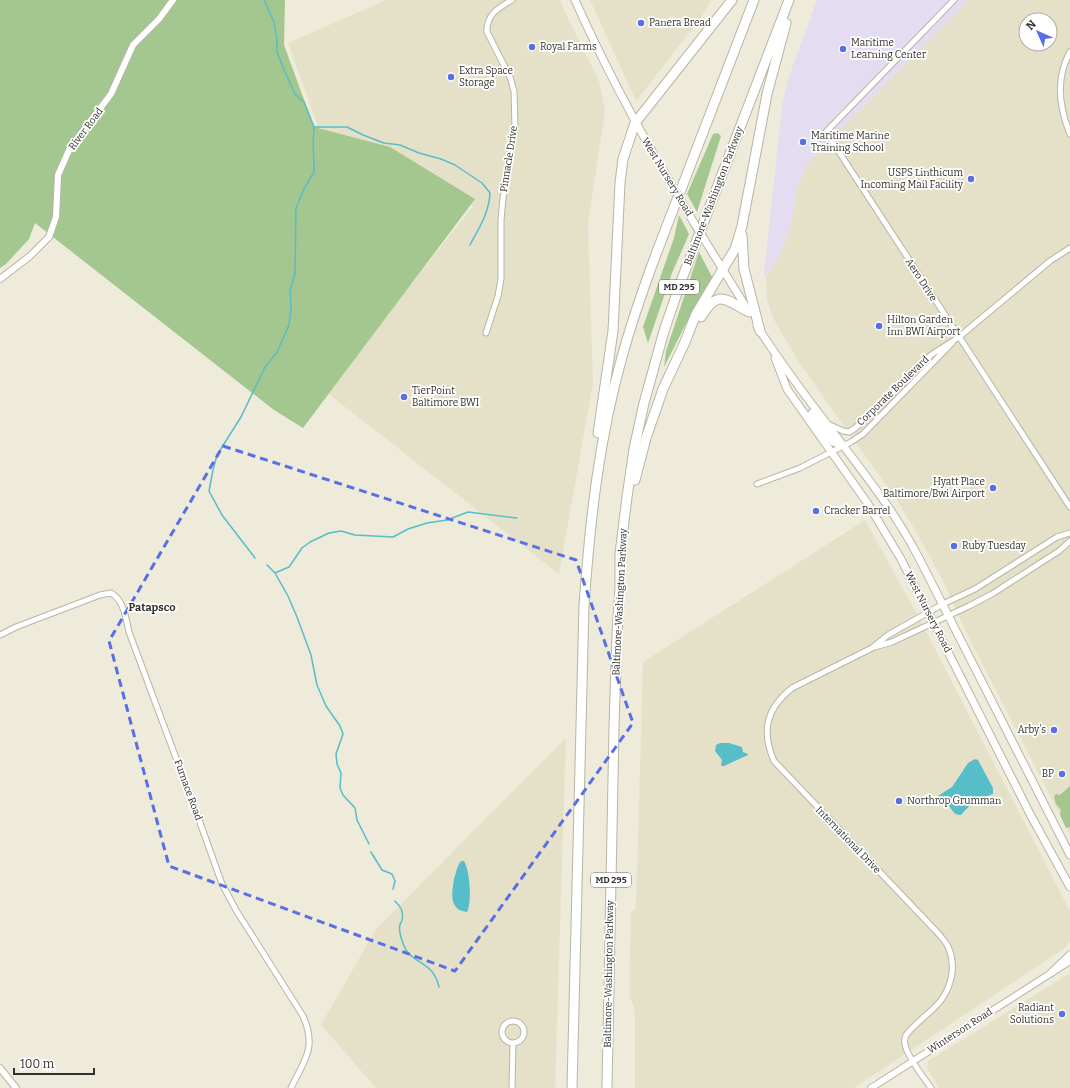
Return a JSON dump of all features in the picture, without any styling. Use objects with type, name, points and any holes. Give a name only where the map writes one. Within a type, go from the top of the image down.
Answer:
[{"type":"highway","points":[[589,536],[590,490],[614,331],[621,168],[626,149],[635,123],[732,0]]},
{"type":"highway","name":"MD 295","points":[[572,1088],[584,605],[589,536],[602,442],[614,388],[633,320],[651,267],[754,0]]},
{"type":"highway","name":"Baltimore-Washington Parkway","points":[[606,1088],[620,554],[634,449],[644,403],[662,338],[691,254],[789,0]]},
{"type":"highway","points":[[620,588],[631,498],[636,472],[663,389],[685,342],[696,314],[735,249],[742,226],[767,94],[780,43],[794,0]]},
{"type":"highway","points":[[742,226],[742,255],[744,270],[760,331]]},
{"type":"highway","points":[[685,342],[706,309],[718,299],[726,299],[731,301],[736,306],[749,312]]},
{"type":"highway","points":[[574,1006],[578,1033],[577,1088]]},
{"type":"main road","name":"West Nursery Road","points":[[575,0],[635,123],[722,270],[770,347],[890,508],[905,533],[943,604],[1070,855]]},
{"type":"main road","name":"West Nursery Road","points":[[770,347],[787,389],[868,504],[887,535],[929,612],[1030,814],[1070,887]]},
{"type":"main road","points":[[787,389],[798,393],[833,442],[843,446]]},
{"type":"main road","points":[[1052,972],[1070,955]]},
{"type":"main road","points":[[1062,965],[1070,962]]},
{"type":"street","name":"River Road","points":[[0,279],[30,256],[49,237],[56,217],[58,175],[70,148],[111,94],[133,45],[159,19],[173,0]]},
{"type":"street","name":"Pinnacle Drive","points":[[486,333],[498,296],[501,279],[501,220],[503,198],[515,127],[514,91],[510,77],[487,27],[488,21],[492,14],[512,0]]},
{"type":"street","points":[[821,137],[954,0]]},
{"type":"street","points":[[1070,52],[1066,59],[1061,76],[1059,92],[1062,111],[1070,134]]},
{"type":"street","name":"Aero Drive","points":[[826,132],[1070,507]]},
{"type":"street","name":"Corporate Boulevard","points":[[757,484],[800,468],[863,434],[959,337],[1050,261],[1070,248]]},
{"type":"street","name":"Corporate Boulevard","points":[[826,423],[843,432],[849,432],[854,429],[873,413],[931,355],[959,337]]},
{"type":"street","name":"International Drive","points":[[872,648],[888,635],[943,604],[976,589],[1057,537],[1070,532]]},
{"type":"street","name":"International Drive","points":[[931,1088],[905,1046],[906,1035],[936,1006],[947,991],[952,973],[952,960],[949,948],[936,932],[774,761],[769,750],[767,740],[769,715],[781,697],[792,688],[872,648],[892,642],[992,594],[1059,551],[1070,541]]},
{"type":"street","name":"Furnace Road","points":[[0,635],[16,627],[100,595],[111,594],[118,599],[123,608],[129,632],[222,884],[236,910],[303,1016],[308,1028],[310,1039],[309,1049],[290,1088]]},
{"type":"street","name":"Winterson Road","points":[[871,1088],[1062,965]]},
{"type":"street","points":[[513,1021],[522,1025],[524,1032],[520,1041],[513,1043],[508,1042],[505,1039],[502,1032],[504,1025],[513,1021]]},
{"type":"street","points":[[512,1088],[513,1043]]},
{"type":"street","points":[[0,1068],[16,1088]]},
{"type":"highlighted area","points":[[223,446],[576,560],[633,723],[455,971],[169,866],[109,641]]},
{"type":"shaded area","points":[[386,0],[560,0],[599,81],[605,111],[588,224],[593,383],[559,574],[326,392],[473,206],[321,135],[288,43]]},
{"type":"shaded area","points":[[590,0],[711,0],[701,18],[636,101]]},
{"type":"shaded area","name":"Maritime Marine Training School","points":[[817,0],[969,0],[808,163],[798,185],[790,227],[784,245],[775,264],[766,277],[764,273],[782,106],[788,79]]},
{"type":"shaded area","points":[[969,0],[1070,0],[1070,835],[968,636],[943,581],[917,533],[896,499],[800,364],[773,318],[767,300],[766,277],[775,264],[784,245],[790,227],[798,185],[808,163]]},
{"type":"shaded area","name":"Northrop Grumman","points":[[865,520],[917,614],[1070,911],[1070,942],[1065,948],[854,1088],[635,1088],[635,1018],[633,1003],[629,997],[631,912],[636,908],[643,662]]},
{"type":"shaded area","points":[[566,738],[555,1088],[376,1088],[321,1025],[376,929]]},
{"type":"shaded area","points":[[1070,973],[1070,1088],[939,1088],[927,1068],[928,1061]]},
{"type":"green space","points":[[0,0],[285,0],[284,45],[314,127],[390,147],[475,199],[303,428],[274,410],[35,223],[29,239],[6,264],[0,268]]},
{"type":"green space","points":[[718,133],[721,136],[697,212],[687,194],[713,134]]},
{"type":"green space","points":[[679,215],[689,234],[672,273],[648,343],[643,327],[674,238]]},
{"type":"green space","points":[[699,252],[712,277],[693,310],[664,367],[666,351]]},
{"type":"green space","points":[[1070,786],[1070,827],[1066,828],[1060,815],[1061,810],[1056,804],[1054,796],[1056,794],[1060,795]]},
{"type":"water","points":[[720,743],[729,743],[742,747],[743,752],[748,755],[722,766],[722,760],[715,751],[716,745]]},
{"type":"water","points":[[975,759],[978,760],[993,788],[993,794],[972,803],[961,815],[956,814],[938,796],[952,787],[968,763]]},
{"type":"water","points":[[461,861],[464,861],[466,865],[469,879],[470,894],[469,908],[467,912],[461,911],[457,908],[454,904],[452,895],[454,879]]},
{"type":"waterway","points":[[255,558],[222,515],[209,491],[217,455],[241,417],[265,367],[277,352],[289,325],[291,308],[290,291],[295,274],[296,208],[304,189],[314,172],[314,127],[304,102],[295,94],[277,52],[274,22],[264,0]]},
{"type":"waterway","points":[[314,127],[347,127],[384,143],[400,145],[419,153],[441,159],[455,165],[482,183],[490,193],[488,207],[470,245]]},
{"type":"waterway","points":[[275,573],[289,567],[302,548],[310,542],[329,533],[341,531],[355,535],[393,537],[408,529],[427,523],[447,520],[468,512],[517,518]]},
{"type":"waterway","points":[[267,565],[275,573],[288,596],[311,655],[317,685],[326,706],[340,726],[343,734],[336,754],[337,764],[341,773],[340,788],[343,795],[355,808],[357,820],[369,844]]},
{"type":"waterway","points":[[371,852],[382,870],[392,874],[395,881],[393,889]]},
{"type":"waterway","points":[[395,901],[402,911],[400,936],[407,952],[432,972],[439,987]]},
{"type":"place","name":"Panera Bread","points":[[641,23]]},
{"type":"place","name":"Royal Farms","points":[[532,47]]},
{"type":"place","name":"Maritime Learning Center","points":[[843,49]]},
{"type":"place","name":"Extra Space Storage","points":[[451,77]]},
{"type":"place","name":"Maritime Marine Training School","points":[[803,142]]},
{"type":"place","name":"USPS Linthicum Incoming Mail Facility","points":[[971,179]]},
{"type":"place","name":"Hilton Garden Inn BWI Airport","points":[[879,326]]},
{"type":"place","name":"TierPoint Baltimore BWI","points":[[404,397]]},
{"type":"place","name":"Hyatt Place Baltimore/Bwi Airport","points":[[993,488]]},
{"type":"place","name":"Cracker Barrel","points":[[816,511]]},
{"type":"place","name":"Ruby Tuesday","points":[[954,546]]},
{"type":"place","name":"Arby's","points":[[1054,730]]},
{"type":"place","name":"BP","points":[[1062,774]]},
{"type":"place","name":"Northrop Grumman","points":[[899,801]]},
{"type":"place","name":"Radiant Solutions","points":[[1062,1014]]},
{"type":"district","name":"Patapsco","points":[[152,607]]}]
